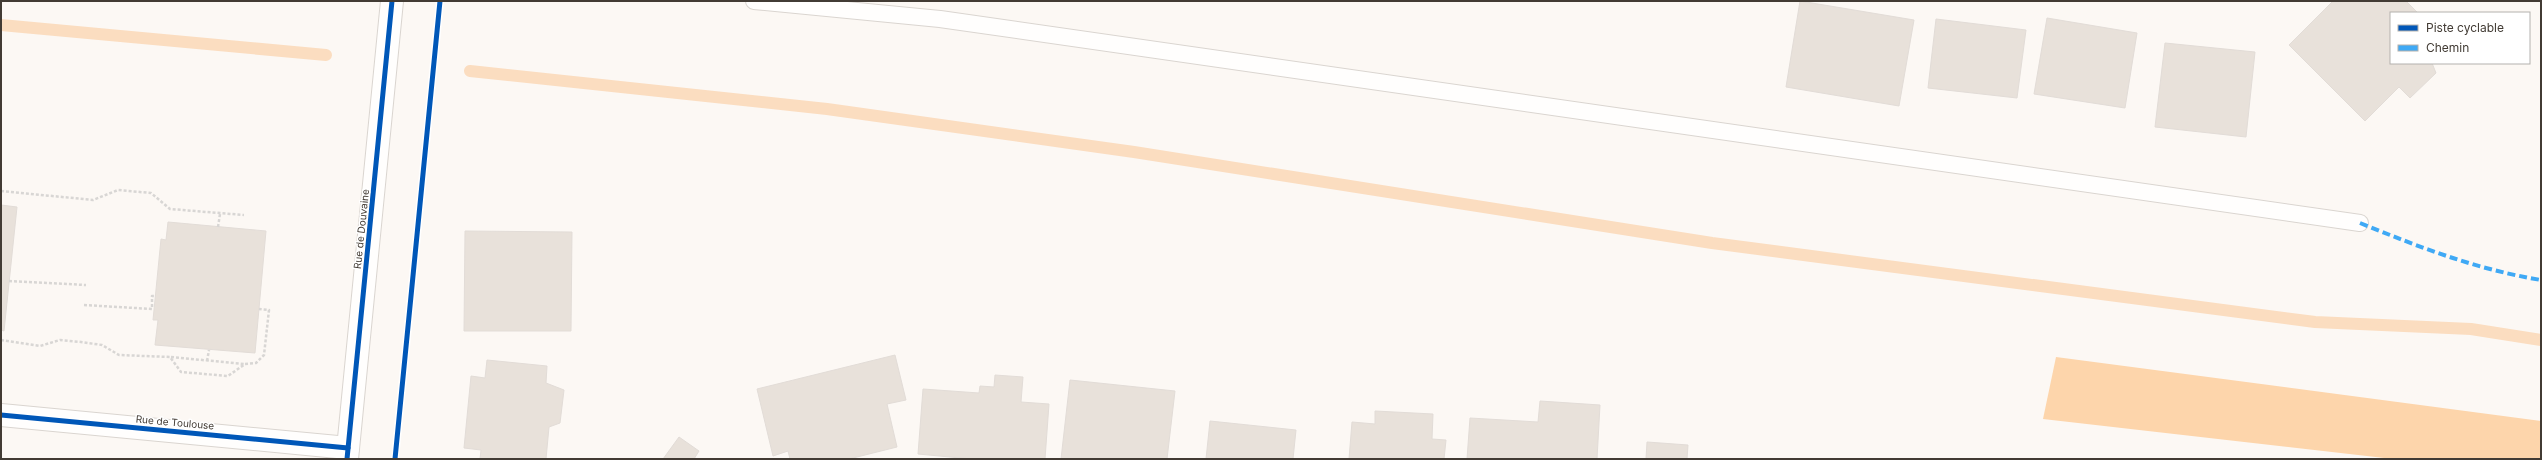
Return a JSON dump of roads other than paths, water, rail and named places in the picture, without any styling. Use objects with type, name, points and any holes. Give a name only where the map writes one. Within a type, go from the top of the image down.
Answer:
[{"type":"street","name":"Rue de Douvaine","points":[[347,453],[392,1]]},
{"type":"street","name":"Rue de Toulouse","points":[[1,414],[347,453]]},
{"type":"lane","points":[[754,1],[940,19],[2360,223]]},
{"type":"waterway","points":[[1,25],[326,55]]},
{"type":"waterway","points":[[470,71],[827,109],[1134,152],[1712,243],[2315,322],[2471,329],[2541,340]]}]
